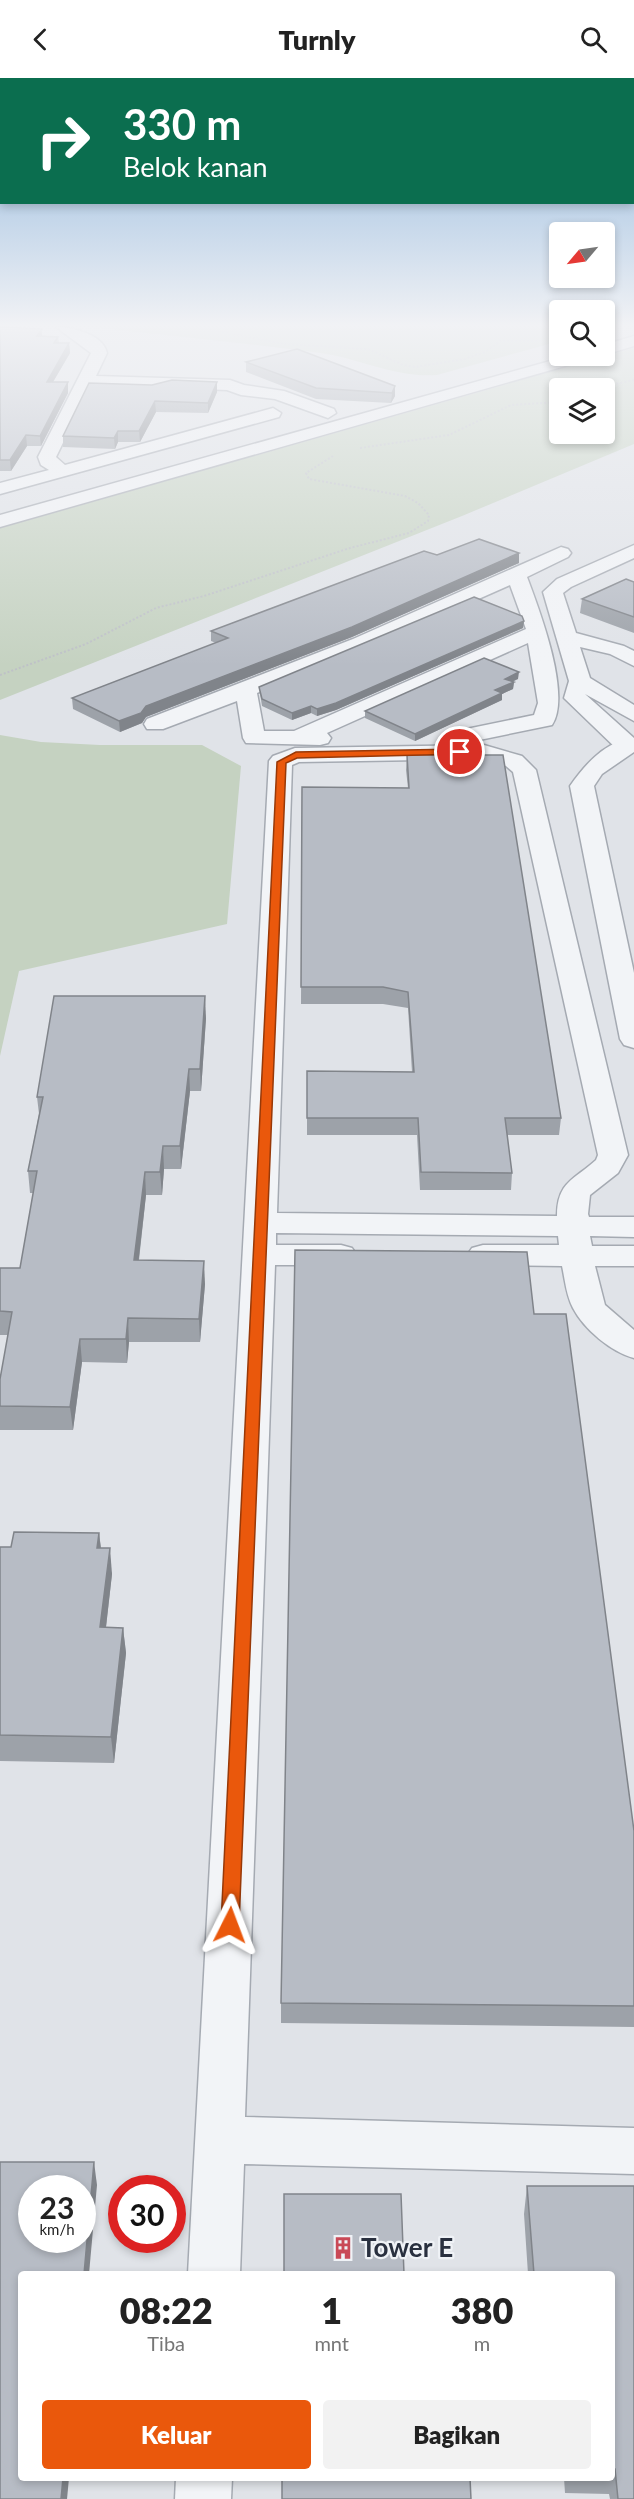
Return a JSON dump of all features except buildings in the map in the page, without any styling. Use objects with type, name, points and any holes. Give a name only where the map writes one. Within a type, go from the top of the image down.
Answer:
[{"type":"street","points":[[55,440],[47,460],[62,471]]},
{"type":"street","points":[[0,489],[185,440]]},
{"type":"street","points":[[0,506],[235,440]]},
{"type":"street","points":[[0,521],[287,440]]},
{"type":"street","points":[[634,551],[564,583],[553,592],[580,681],[574,694],[575,698],[630,746],[594,769],[582,786],[634,1039]]},
{"type":"street","points":[[155,724],[246,690],[517,575],[561,553]]},
{"type":"street","points":[[517,575],[537,632],[549,703],[559,720]]},
{"type":"street","points":[[297,738],[537,632]]},
{"type":"street","points":[[568,637],[617,650],[634,660]]},
{"type":"street","points":[[580,681],[634,714]]},
{"type":"street","points":[[246,690],[254,738],[455,738],[559,720],[600,722]]},
{"type":"street","points":[[214,2271],[281,762],[296,755],[484,752],[514,760],[524,770],[613,1155],[608,1166],[576,1191],[572,1199],[576,1241],[588,1304],[634,1347]]},
{"type":"street","points":[[448,1255],[576,1241],[634,1227]]},
{"type":"street","points":[[261,1239],[576,1241],[634,1256]]},
{"type":"street","points":[[261,1239],[366,1255]]},
{"type":"street","points":[[220,2140],[634,2151]]},
{"type":"street","points":[[203,2499],[204,2481]]},
{"type":"path","points":[[352,450],[417,440]]},
{"type":"path","points":[[0,675],[86,644],[156,608],[204,596],[350,548],[398,537],[428,521],[429,515],[425,508],[408,496],[376,489],[330,486],[309,480],[306,473],[312,467],[338,454]]},
{"type":"green space","points":[[310,440],[549,440],[549,444],[615,444],[615,440],[634,440],[634,444],[462,516],[0,700],[0,528]]},
{"type":"green space","points":[[0,735],[41,742],[100,745],[202,745],[241,766],[227,924],[19,971],[0,1056]]},
{"type":"place","name":"Tower E","points":[[343,2248]]},
{"type":"route","points":[[230,1925],[281,762],[296,755],[460,752]]}]
